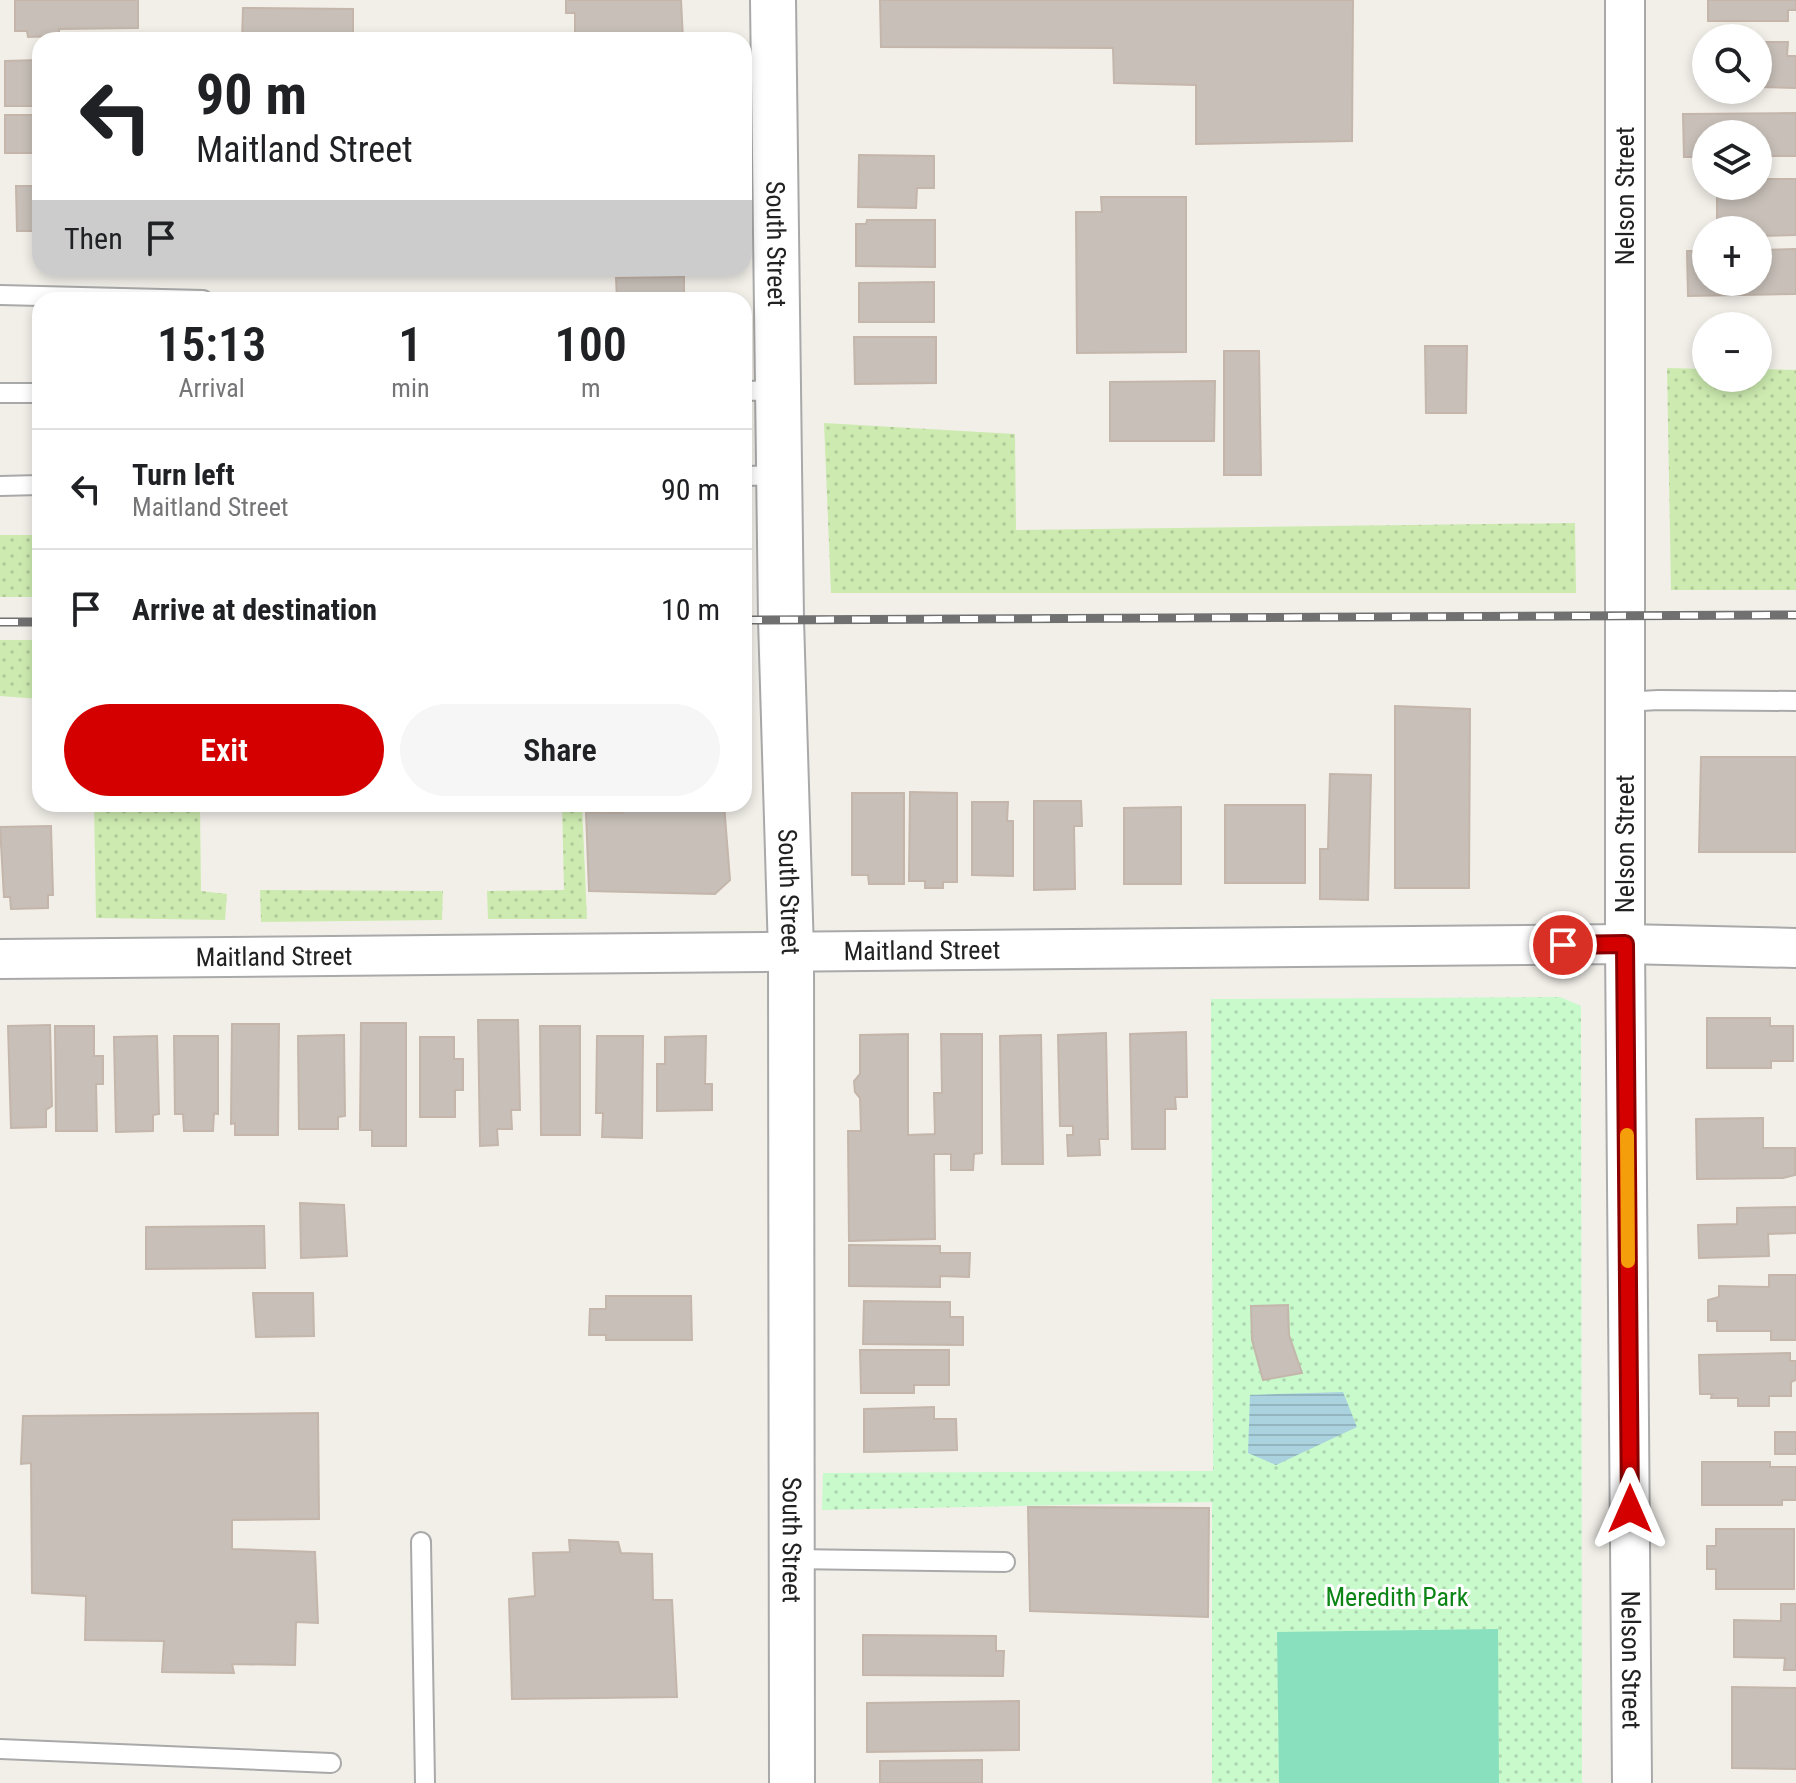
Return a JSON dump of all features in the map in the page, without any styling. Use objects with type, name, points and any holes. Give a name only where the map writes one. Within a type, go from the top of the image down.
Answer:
[{"type":"street","name":"South Street","points":[[773,0],[762,475],[781,620],[791,952],[792,1783]]},
{"type":"street","name":"Nelson Street","points":[[1625,0],[1625,944],[1632,1783]]},
{"type":"street","name":"Maitland Street","points":[[0,959],[1625,944],[1796,948]]},
{"type":"lane","points":[[0,295],[32,296]]},
{"type":"lane","points":[[0,393],[32,393]]},
{"type":"lane","points":[[0,486],[32,485]]},
{"type":"lane","points":[[1625,702],[1796,701]]},
{"type":"lane","points":[[421,1542],[425,1783]]},
{"type":"lane","points":[[792,1559],[1005,1562]]},
{"type":"lane","points":[[0,1749],[331,1763]]},
{"type":"green space","points":[[1667,368],[1692,369],[1692,392],[1772,392],[1772,369],[1796,370],[1796,590],[1671,590]]},
{"type":"green space","points":[[824,423],[1015,434],[1016,530],[1575,523],[1576,593],[831,593]]},
{"type":"green space","points":[[0,535],[32,535],[32,597],[0,597]]},
{"type":"green space","points":[[0,640],[32,640],[32,698],[0,696]]},
{"type":"green space","points":[[94,812],[200,812],[201,891],[227,894],[225,920],[96,918]]},
{"type":"green space","points":[[562,812],[582,812],[587,919],[488,919],[487,891],[564,890]]},
{"type":"green space","points":[[260,890],[443,891],[442,920],[261,922]]},
{"type":"green space","name":"Meredith Park","points":[[1560,997],[1581,1006],[1582,1783],[1212,1783],[1212,1502],[822,1510],[823,1473],[1213,1471],[1211,999]]},
{"type":"green space","points":[[1498,1629],[1499,1783],[1279,1783],[1277,1632]]},
{"type":"water","points":[[1343,1392],[1357,1427],[1276,1465],[1248,1453],[1250,1395]]},
{"type":"building","points":[[15,0],[138,0],[138,28],[59,29],[59,32],[32,32],[32,37],[28,37],[27,31],[15,31]]},
{"type":"building","points":[[566,0],[681,0],[683,32],[575,32],[575,13],[566,13]]},
{"type":"building","points":[[880,0],[1353,0],[1352,141],[1196,144],[1196,85],[1114,83],[1113,48],[881,47]]},
{"type":"building","points":[[1708,0],[1796,0],[1796,10],[1788,10],[1788,21],[1708,21]]},
{"type":"building","points":[[243,8],[353,9],[353,32],[242,32]]},
{"type":"building","points":[[1772,42],[1788,42],[1787,56],[1796,56],[1796,88],[1772,87]]},
{"type":"building","points":[[32,60],[32,106],[5,106],[5,61]]},
{"type":"building","points":[[1796,113],[1796,156],[1772,156],[1772,120],[1692,120],[1692,157],[1684,157],[1683,114]]},
{"type":"building","points":[[5,115],[32,115],[32,153],[5,153]]},
{"type":"building","points":[[859,155],[934,156],[934,188],[917,188],[916,208],[858,207]]},
{"type":"building","points":[[1772,179],[1796,179],[1796,235],[1772,236],[1772,216],[1717,216],[1717,200],[1772,200]]},
{"type":"building","points":[[16,186],[32,186],[32,231],[17,231]]},
{"type":"building","points":[[1101,197],[1186,197],[1186,352],[1077,353],[1076,212],[1102,212]]},
{"type":"building","points":[[867,220],[935,220],[935,267],[856,266],[856,224],[866,224]]},
{"type":"building","points":[[1796,249],[1796,294],[1772,294],[1772,250]]},
{"type":"building","points":[[1687,251],[1692,251],[1692,296],[1688,296]]},
{"type":"building","points":[[684,277],[684,292],[617,292],[616,278]]},
{"type":"building","points":[[934,282],[934,322],[859,322],[859,283]]},
{"type":"building","points":[[854,337],[936,337],[936,383],[855,384]]},
{"type":"building","points":[[1425,346],[1467,346],[1466,413],[1426,413]]},
{"type":"building","points":[[1224,351],[1259,351],[1261,475],[1224,475]]},
{"type":"building","points":[[1215,381],[1214,441],[1110,441],[1110,382]]},
{"type":"building","points":[[1395,706],[1470,709],[1469,888],[1395,888]]},
{"type":"building","points":[[1701,757],[1796,757],[1796,852],[1699,852]]},
{"type":"building","points":[[1330,774],[1371,775],[1368,900],[1320,899],[1320,849],[1328,849]]},
{"type":"building","points":[[910,792],[957,793],[957,882],[943,882],[943,888],[925,888],[925,881],[909,881]]},
{"type":"building","points":[[852,793],[904,793],[904,884],[869,884],[868,875],[852,875]]},
{"type":"building","points":[[1034,801],[1081,801],[1082,826],[1074,826],[1075,889],[1034,890]]},
{"type":"building","points":[[972,802],[1008,802],[1007,821],[1013,821],[1013,876],[972,875]]},
{"type":"building","points":[[1225,805],[1305,805],[1305,883],[1225,883]]},
{"type":"building","points":[[1181,807],[1181,884],[1124,884],[1124,808]]},
{"type":"building","points":[[586,812],[725,812],[730,880],[715,894],[589,891]]},
{"type":"building","points":[[51,826],[53,895],[48,895],[48,908],[11,909],[10,897],[4,897],[0,827]]},
{"type":"building","points":[[1707,1018],[1770,1018],[1770,1026],[1793,1026],[1793,1061],[1771,1061],[1771,1068],[1707,1068]]},
{"type":"building","points":[[478,1020],[518,1020],[520,1110],[511,1110],[512,1129],[497,1129],[498,1145],[480,1146]]},
{"type":"building","points":[[361,1023],[406,1023],[406,1146],[372,1146],[372,1130],[360,1130]]},
{"type":"building","points":[[232,1024],[279,1024],[278,1135],[235,1135],[235,1123],[231,1124]]},
{"type":"building","points":[[50,1025],[52,1106],[46,1110],[46,1127],[11,1128],[8,1026]]},
{"type":"building","points":[[55,1026],[94,1026],[94,1056],[103,1056],[103,1084],[96,1084],[97,1131],[56,1131]]},
{"type":"building","points":[[540,1026],[580,1026],[580,1135],[541,1135]]},
{"type":"building","points":[[1186,1032],[1187,1097],[1175,1097],[1176,1109],[1165,1109],[1165,1149],[1132,1149],[1130,1034]]},
{"type":"building","points":[[1106,1033],[1108,1139],[1099,1139],[1100,1155],[1068,1156],[1067,1135],[1073,1135],[1073,1126],[1060,1126],[1058,1035]]},
{"type":"building","points":[[908,1034],[908,1135],[935,1134],[934,1093],[942,1093],[941,1034],[982,1034],[982,1153],[974,1154],[973,1170],[951,1170],[951,1154],[934,1154],[935,1239],[849,1241],[848,1131],[861,1131],[860,1098],[855,1092],[854,1081],[860,1074],[860,1035]]},
{"type":"building","points":[[344,1035],[345,1116],[338,1117],[338,1129],[299,1129],[298,1036]]},
{"type":"building","points":[[1041,1035],[1043,1164],[1002,1164],[1000,1036]]},
{"type":"building","points":[[157,1036],[159,1114],[153,1115],[153,1131],[116,1132],[114,1037]]},
{"type":"building","points":[[174,1036],[218,1036],[218,1114],[214,1113],[213,1131],[184,1131],[183,1114],[175,1114]]},
{"type":"building","points":[[597,1036],[643,1036],[642,1138],[602,1137],[603,1113],[596,1113]]},
{"type":"building","points":[[706,1036],[705,1084],[712,1084],[712,1110],[657,1111],[657,1064],[665,1064],[665,1037]]},
{"type":"building","points":[[420,1037],[454,1037],[454,1059],[463,1059],[463,1090],[455,1090],[455,1117],[420,1117]]},
{"type":"building","points":[[1763,1118],[1763,1148],[1795,1148],[1795,1175],[1783,1178],[1697,1179],[1696,1119]]},
{"type":"building","points":[[300,1203],[344,1205],[347,1256],[301,1258]]},
{"type":"building","points":[[1796,1207],[1796,1233],[1768,1234],[1769,1256],[1699,1258],[1698,1225],[1737,1224],[1737,1208]]},
{"type":"building","points":[[264,1226],[265,1268],[146,1269],[146,1227]]},
{"type":"building","points":[[849,1245],[940,1246],[940,1253],[970,1253],[969,1277],[940,1276],[940,1287],[849,1286]]},
{"type":"building","points":[[1769,1275],[1796,1275],[1796,1340],[1771,1340],[1771,1331],[1717,1331],[1717,1321],[1708,1321],[1708,1300],[1719,1297],[1719,1286],[1769,1287]]},
{"type":"building","points":[[253,1293],[313,1293],[314,1336],[256,1337]]},
{"type":"building","points":[[606,1296],[691,1296],[692,1340],[606,1340],[606,1335],[589,1335],[590,1309],[606,1309]]},
{"type":"building","points":[[864,1301],[950,1302],[950,1317],[963,1317],[963,1345],[863,1344]]},
{"type":"building","points":[[1288,1305],[1289,1335],[1302,1373],[1263,1380],[1252,1340],[1251,1306]]},
{"type":"building","points":[[860,1350],[949,1350],[949,1385],[914,1385],[914,1393],[861,1393]]},
{"type":"building","points":[[1790,1353],[1790,1361],[1796,1361],[1796,1380],[1791,1382],[1791,1396],[1769,1396],[1769,1406],[1738,1406],[1738,1398],[1711,1398],[1712,1394],[1700,1394],[1699,1355]]},
{"type":"building","points":[[934,1407],[934,1419],[956,1419],[957,1450],[864,1452],[864,1409]]},
{"type":"building","points":[[318,1413],[319,1519],[232,1520],[232,1549],[315,1552],[318,1623],[296,1622],[295,1665],[232,1664],[234,1673],[162,1672],[164,1641],[85,1640],[86,1596],[32,1593],[31,1463],[21,1464],[23,1416]]},
{"type":"building","points":[[1775,1432],[1796,1432],[1796,1454],[1775,1454]]},
{"type":"building","points":[[1702,1462],[1770,1462],[1770,1467],[1796,1467],[1796,1500],[1782,1500],[1782,1505],[1702,1505]]},
{"type":"building","points":[[1028,1507],[1209,1508],[1208,1617],[1030,1611]]},
{"type":"building","points":[[1716,1529],[1794,1529],[1794,1589],[1716,1589],[1716,1569],[1707,1569],[1707,1546],[1716,1546]]},
{"type":"building","points":[[569,1540],[618,1542],[621,1553],[652,1554],[653,1600],[672,1600],[677,1697],[512,1699],[509,1599],[535,1596],[533,1553],[570,1552]]},
{"type":"building","points":[[1781,1604],[1796,1604],[1796,1670],[1784,1670],[1785,1658],[1734,1657],[1734,1620],[1781,1621]]},
{"type":"building","points":[[863,1635],[996,1636],[996,1651],[1004,1651],[1003,1676],[863,1675]]},
{"type":"building","points":[[1732,1687],[1796,1688],[1796,1769],[1732,1768]]},
{"type":"building","points":[[1019,1701],[1019,1750],[867,1752],[867,1703]]},
{"type":"building","points":[[982,1760],[982,1783],[880,1783],[880,1761]]},
{"type":"railway","points":[[752,620],[1796,615]]},
{"type":"railway","points":[[0,622],[32,622]]},
{"type":"slow traffic","points":[[1627,1135],[1628,1261]]},
{"type":"route","points":[[1563,945],[1625,944],[1630,1509]]}]
